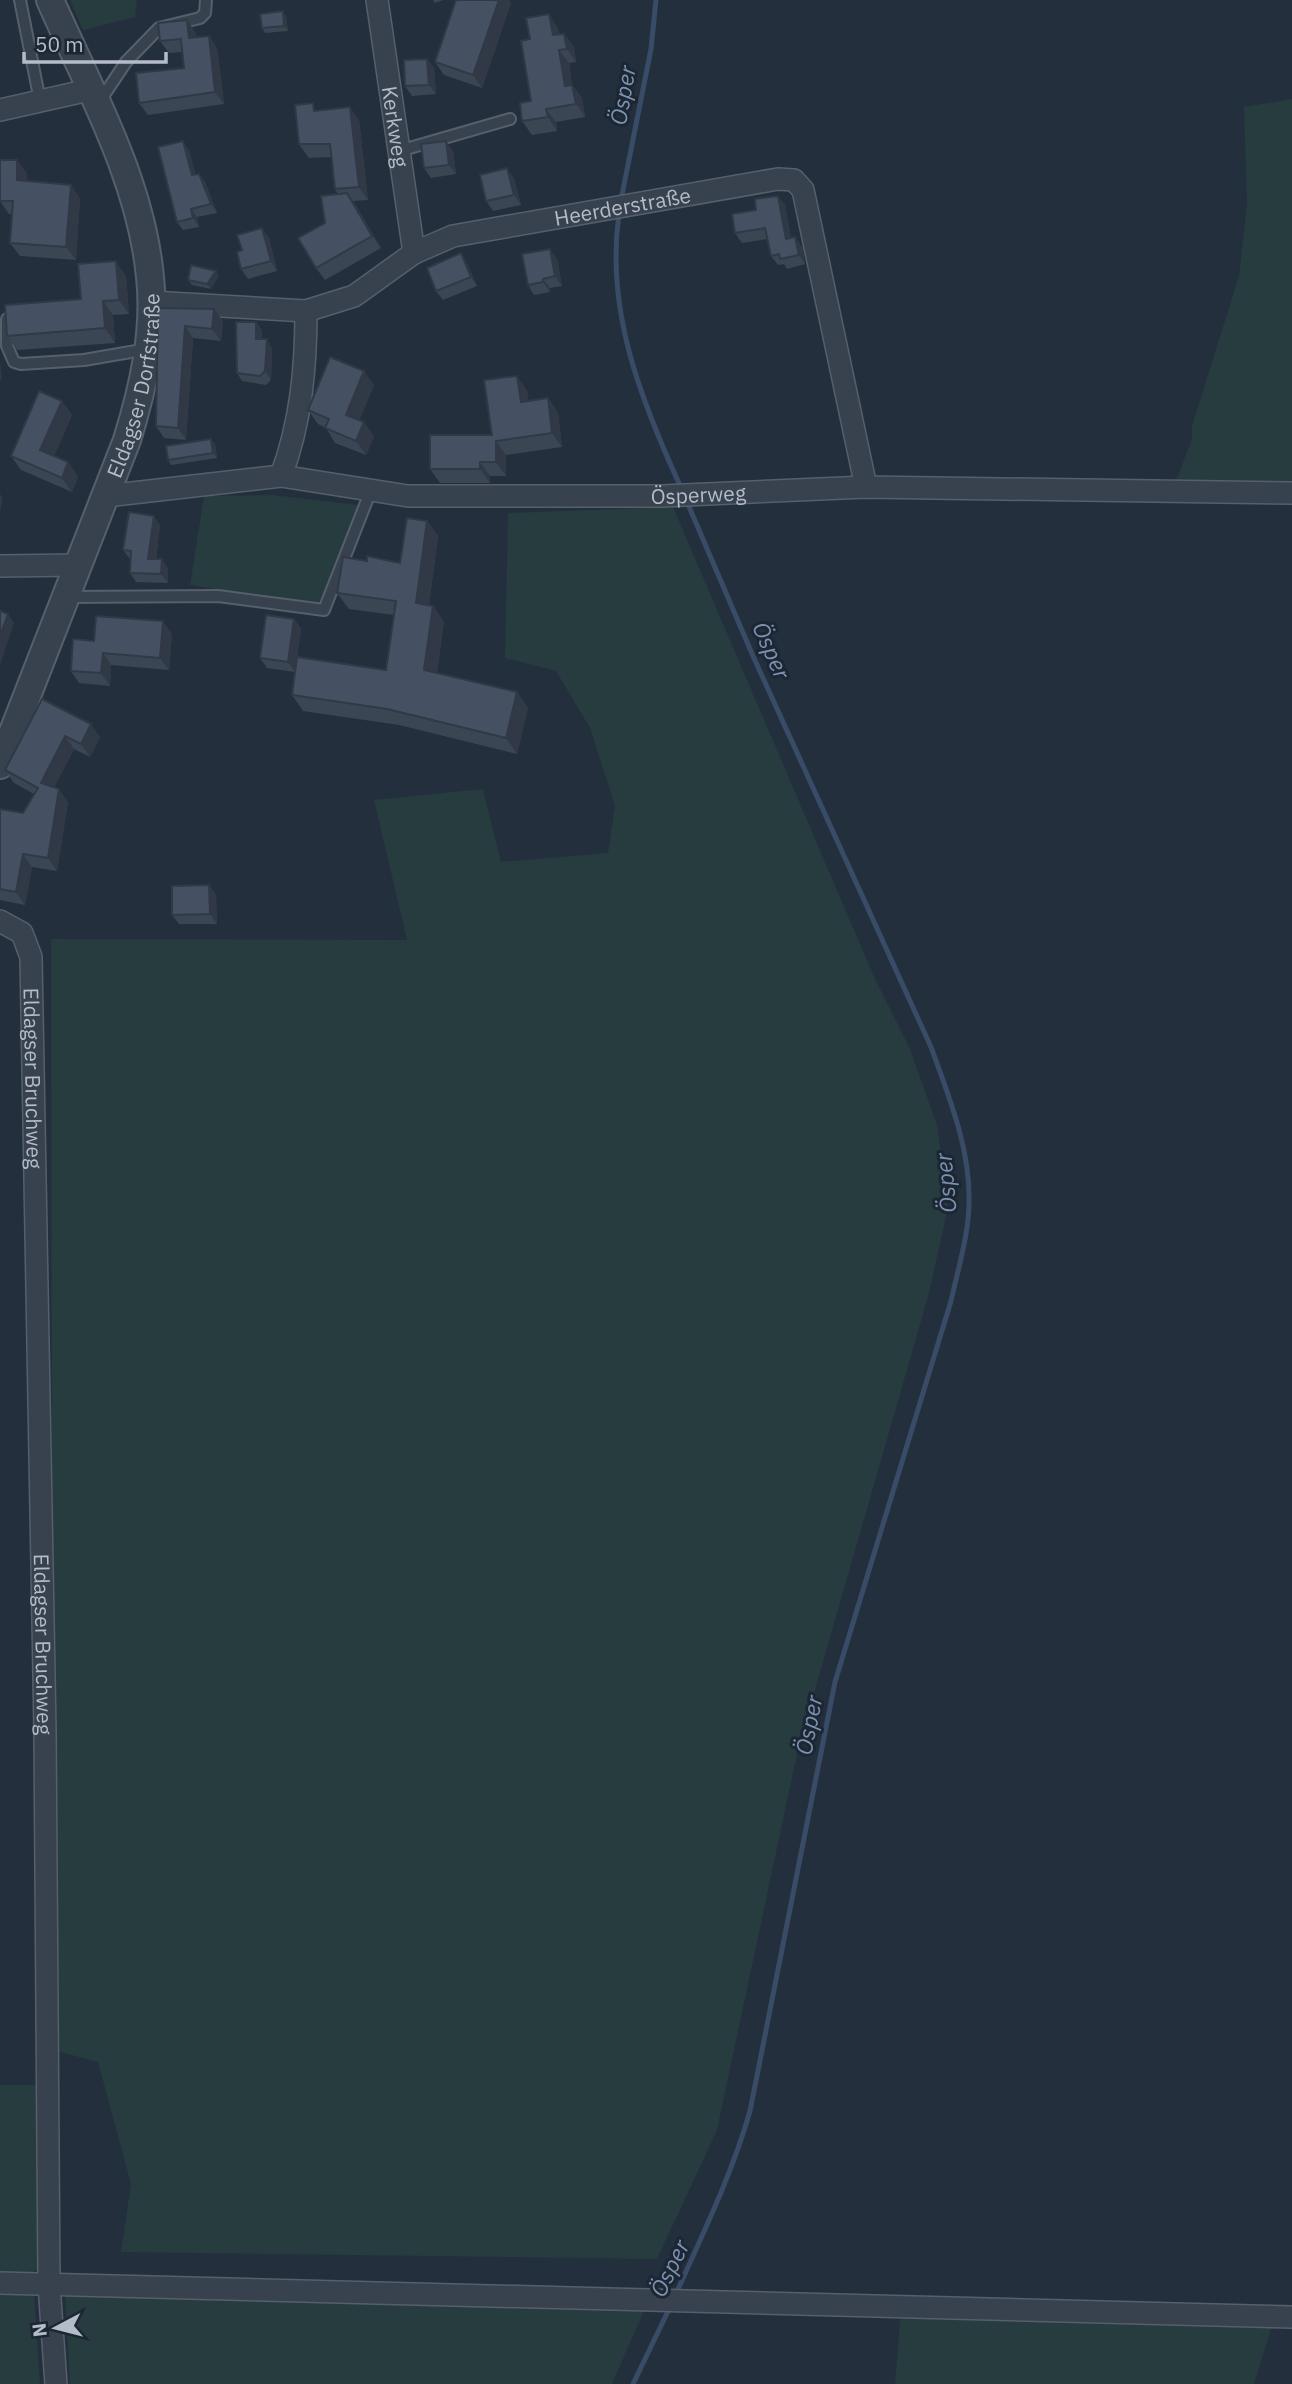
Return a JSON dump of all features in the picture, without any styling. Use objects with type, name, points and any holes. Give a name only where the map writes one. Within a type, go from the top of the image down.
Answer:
[{"type":"street","name":"Eldagser Dorfstraße","points":[[0,765],[106,496],[138,404],[148,349],[151,302],[147,256],[137,213],[114,144],[50,0]]},
{"type":"street","name":"Kerkweg","points":[[377,0],[414,253]]},
{"type":"street","points":[[0,110],[40,101],[93,98]]},
{"type":"street","name":"Heerderstraße","points":[[151,302],[306,311],[354,296],[414,253],[453,236],[778,179],[794,180],[803,190],[866,487]]},
{"type":"street","points":[[281,476],[293,443],[306,364],[306,311]]},
{"type":"street","name":"Ösperweg","points":[[106,496],[281,476],[408,496],[663,496],[866,487],[1292,493]]},
{"type":"street","points":[[0,566],[77,565]]},
{"type":"street","name":"Eldagser Bruchweg","points":[[0,920],[22,933],[31,957],[44,1703],[49,2285],[56,2384]]},
{"type":"street","points":[[0,2283],[1292,2317]]},
{"type":"lane","points":[[20,0],[40,101]]},
{"type":"lane","points":[[93,98],[139,46],[159,28],[200,18],[205,13],[206,0]]},
{"type":"lane","points":[[399,151],[510,119]]},
{"type":"lane","points":[[7,319],[9,353],[15,362],[21,364],[84,360],[148,349]]},
{"type":"lane","points":[[64,597],[218,596],[324,610],[371,491]]},
{"type":"green space","points":[[70,0],[137,0],[135,17],[83,30]]},
{"type":"green space","points":[[1292,99],[1292,483],[1176,481],[1192,439],[1192,426],[1239,276],[1247,204],[1244,107]]},
{"type":"green space","points":[[272,495],[358,505],[320,605],[190,585],[204,496]]},
{"type":"green space","points":[[673,507],[875,979],[910,1049],[937,1125],[948,1208],[929,1293],[798,1749],[717,2130],[657,2259],[121,2252],[131,2184],[98,2062],[53,2050],[51,939],[407,940],[374,800],[483,789],[501,862],[608,853],[615,806],[590,728],[556,671],[505,658],[508,513]]},
{"type":"green space","points":[[0,2085],[41,2085],[39,2268],[27,2277],[0,2276]]},
{"type":"green space","points":[[0,2293],[34,2294],[40,2384],[0,2384]]},
{"type":"green space","points":[[65,2293],[644,2311],[612,2384],[70,2384]]},
{"type":"green space","points":[[901,2310],[1274,2319],[1254,2384],[895,2384]]},
{"type":"building","points":[[456,0],[499,0],[473,75],[435,62]]},
{"type":"building","points":[[283,11],[284,26],[262,28],[260,14]]},
{"type":"building","points":[[549,14],[553,35],[564,34],[567,49],[559,50],[565,86],[572,85],[576,104],[546,109],[548,117],[522,121],[520,103],[531,101],[521,41],[530,39],[526,18]]},
{"type":"building","points":[[187,20],[189,38],[209,36],[215,92],[139,103],[136,73],[184,68],[181,39],[160,41],[158,23]]},
{"type":"building","points":[[427,59],[429,85],[405,86],[404,60]]},
{"type":"building","points":[[313,103],[314,111],[350,107],[359,187],[335,189],[330,144],[299,144],[295,105]]},
{"type":"building","points":[[183,141],[192,175],[199,174],[211,204],[191,209],[193,218],[177,222],[158,147]]},
{"type":"building","points":[[446,141],[449,165],[424,168],[421,144]]},
{"type":"building","points":[[0,160],[17,160],[17,180],[71,185],[66,247],[10,243],[13,201],[0,201]]},
{"type":"building","points":[[507,168],[514,195],[486,201],[480,175]]},
{"type":"building","points":[[347,193],[372,236],[316,268],[298,238],[325,223],[321,196]]},
{"type":"building","points":[[778,196],[786,239],[795,237],[799,255],[780,259],[779,254],[771,256],[765,228],[735,233],[732,214],[756,210],[755,199]]},
{"type":"building","points":[[262,228],[271,261],[241,269],[237,252],[242,250],[237,235]]},
{"type":"building","points":[[550,249],[555,276],[528,285],[522,254]]},
{"type":"building","points":[[461,253],[471,277],[436,291],[427,268]]},
{"type":"building","points":[[116,261],[119,300],[103,301],[105,328],[7,336],[5,305],[81,299],[78,264]]},
{"type":"building","points":[[191,265],[216,271],[207,284],[188,280]]},
{"type":"building","points":[[158,308],[214,309],[212,329],[185,326],[178,428],[156,426]]},
{"type":"building","points":[[236,322],[256,322],[256,339],[267,339],[265,371],[260,376],[237,373]]},
{"type":"building","points":[[330,357],[364,371],[346,415],[364,422],[356,441],[325,428],[329,419],[308,410]]},
{"type":"building","points":[[517,376],[521,402],[548,398],[552,433],[496,441],[496,462],[480,462],[480,469],[430,469],[430,435],[492,435],[484,380]]},
{"type":"building","points":[[39,391],[62,401],[40,450],[68,462],[62,478],[11,456]]},
{"type":"building","points":[[211,439],[213,453],[168,460],[166,446]]},
{"type":"building","points":[[129,512],[154,516],[148,559],[162,559],[161,574],[130,573],[131,551],[123,550]]},
{"type":"building","points":[[407,518],[427,521],[416,603],[433,606],[424,670],[517,692],[506,738],[387,709],[292,695],[297,657],[386,670],[396,601],[337,593],[343,557],[367,561],[367,556],[400,563]]},
{"type":"building","points":[[0,611],[8,614],[0,636]]},
{"type":"building","points":[[266,615],[294,619],[288,662],[260,658]]},
{"type":"building","points":[[96,616],[163,621],[160,658],[103,653],[101,673],[71,671],[73,639],[94,641]]},
{"type":"building","points":[[42,699],[91,724],[81,744],[65,736],[41,783],[59,789],[48,858],[23,854],[16,892],[0,889],[0,809],[23,813],[38,788],[5,770]]},
{"type":"building","points":[[209,885],[210,914],[172,915],[172,886]]},
{"type":"waterway","name":"Ösper","points":[[621,200],[651,49],[656,0]]},
{"type":"waterway","name":"Ösper","points":[[619,214],[617,286],[622,321],[630,356],[653,424],[682,490]]},
{"type":"waterway","name":"Ösper","points":[[675,2296],[725,2182],[750,2111],[835,1682],[951,1301],[965,1241],[969,1205],[963,1144],[931,1047],[753,656],[687,502]]},
{"type":"waterway","name":"Ösper","points":[[633,2384],[671,2305]]}]
